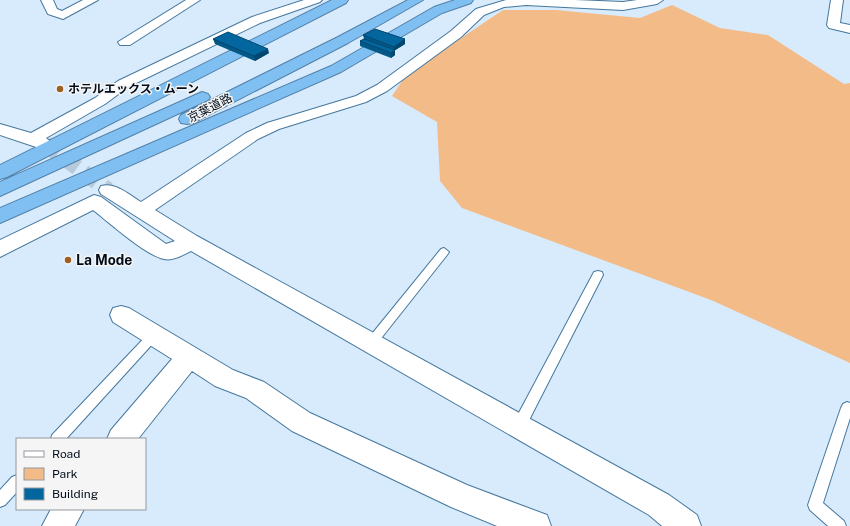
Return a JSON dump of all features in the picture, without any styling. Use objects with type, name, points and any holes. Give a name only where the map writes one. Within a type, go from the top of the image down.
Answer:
[{"type":"highway","points":[[0,173],[337,2],[348,0]]},
{"type":"highway","name":"京葉道路","points":[[0,190],[243,78],[394,0]]},
{"type":"highway","name":"京葉道路","points":[[0,209],[219,103],[417,0]]},
{"type":"highway","points":[[0,216],[336,69],[455,0]]},
{"type":"highway","points":[[438,10],[467,0]]},
{"type":"street","points":[[47,0],[52,11],[63,15],[92,0]]},
{"type":"street","points":[[125,42],[194,0]]},
{"type":"street","points":[[0,129],[12,134],[40,141],[130,80],[256,20],[316,0]]},
{"type":"street","points":[[142,210],[252,136],[273,126],[361,99],[382,88],[456,34],[480,12],[512,2],[526,1],[622,6],[657,0]]},
{"type":"street","points":[[850,2],[838,0],[833,25],[850,29]]},
{"type":"street","points":[[108,190],[190,241],[659,505],[686,526]]},
{"type":"street","points":[[0,248],[94,201],[160,250],[167,253],[174,252],[190,241]]},
{"type":"street","points":[[121,315],[188,358],[224,378],[255,390],[301,422],[461,498],[536,526]]},
{"type":"street","points":[[122,438],[188,358]]},
{"type":"street","points":[[57,526],[68,510]]},
{"type":"lane","points":[[371,343],[444,252]]},
{"type":"lane","points":[[519,426],[598,275]]},
{"type":"lane","points":[[58,438],[153,336]]},
{"type":"lane","points":[[839,526],[814,505],[847,408]]},
{"type":"lane","points":[[0,500],[16,483]]},
{"type":"green space","points":[[672,5],[720,28],[768,35],[844,84],[850,83],[850,363],[711,300],[462,208],[440,181],[437,122],[392,96],[406,75],[503,10],[556,10],[640,18]]},
{"type":"building","points":[[375,29],[405,39],[394,47],[363,35]]},
{"type":"building","points":[[228,32],[268,49],[254,56],[213,39]]},
{"type":"building","points":[[364,39],[395,50],[391,53],[360,41]]},
{"type":"tunnel","points":[[45,144],[108,190]]},
{"type":"place","name":"ホテルエックス・ムーン","points":[[60,89]]},
{"type":"place","name":"La Mode","points":[[68,260]]}]
